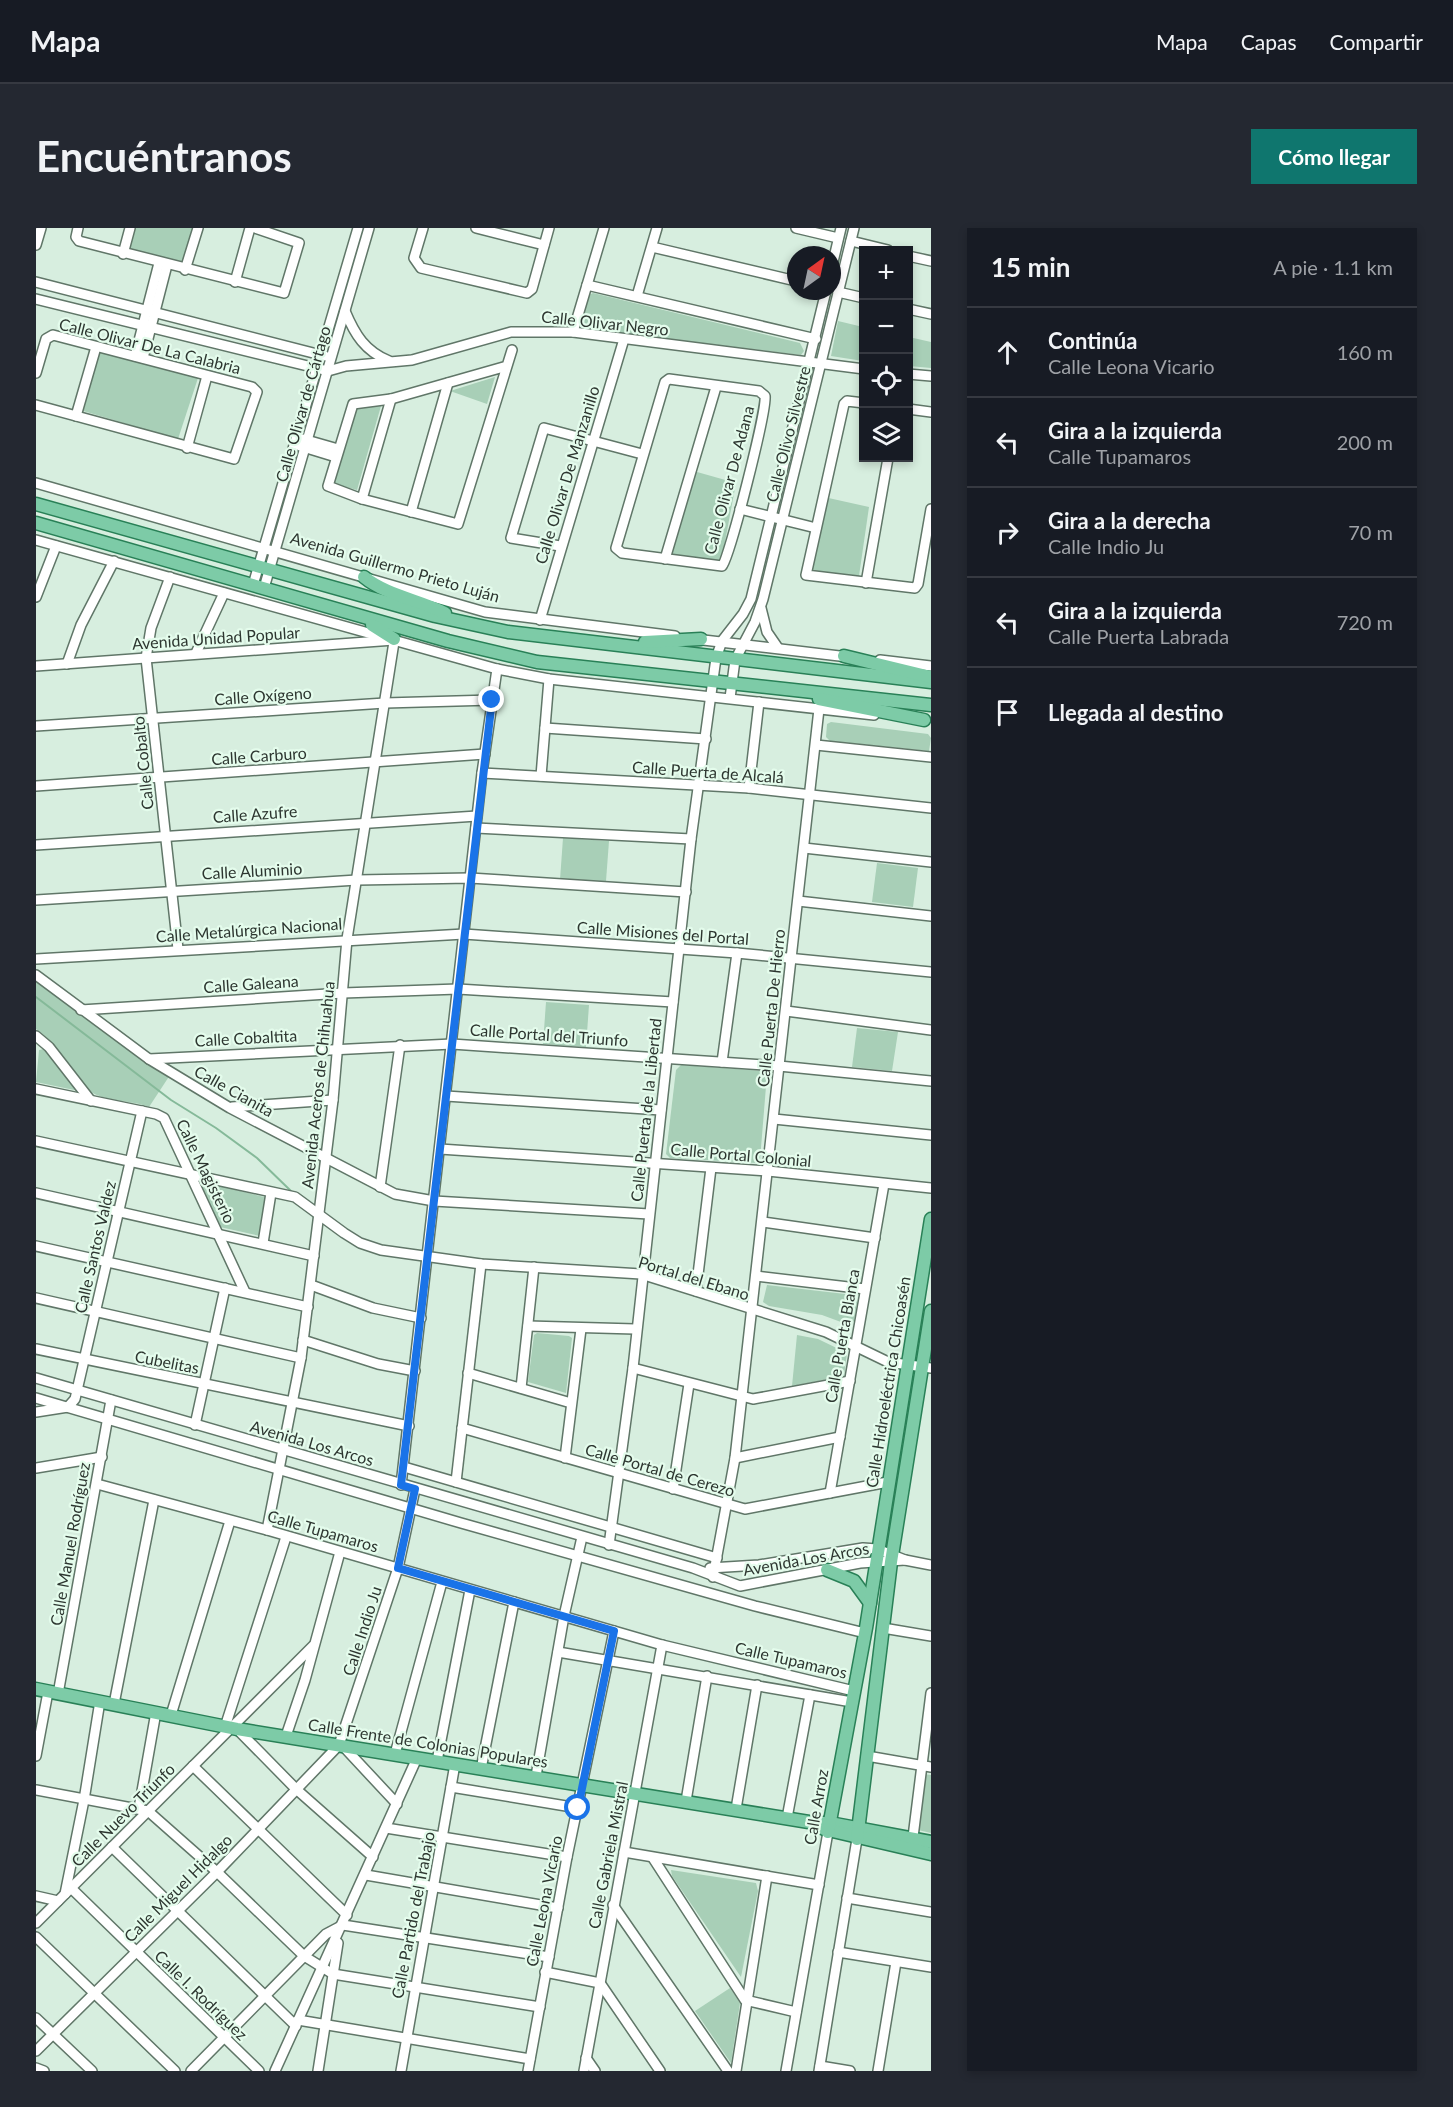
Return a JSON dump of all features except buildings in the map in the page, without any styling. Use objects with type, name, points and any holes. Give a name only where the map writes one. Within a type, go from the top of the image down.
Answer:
[{"type":"main road","name":"Avenida Guillermo Prieto Luján","points":[[36,504],[462,622],[570,641],[931,682]]},
{"type":"main road","points":[[36,523],[448,641],[537,662],[931,705]]},
{"type":"main road","points":[[364,577],[373,584],[422,601],[462,622]]},
{"type":"main road","points":[[339,609],[384,630],[394,640]]},
{"type":"main road","points":[[570,641],[601,639],[651,643],[701,639]]},
{"type":"main road","points":[[844,656],[931,677]]},
{"type":"main road","points":[[801,692],[828,702],[883,710],[927,721]]},
{"type":"main road","name":"Calle Hidroeléctrica Chicoasén","points":[[876,1555],[900,1425],[907,1366],[931,1219]]},
{"type":"main road","name":"Calle Hidroeléctrica Chicoasén","points":[[892,1558],[926,1368],[931,1311]]},
{"type":"main road","name":"Calle Arroz","points":[[829,1828],[865,1633],[876,1555]]},
{"type":"main road","points":[[858,1834],[892,1558]]},
{"type":"main road","points":[[827,1570],[854,1581],[870,1603]]},
{"type":"main road","name":"Calle Frente de Colonias Populares","points":[[48,1692],[231,1728],[736,1809],[912,1844]]},
{"type":"main road","points":[[912,1844],[931,1842]]},
{"type":"main road","points":[[912,1844],[931,1854]]},
{"type":"street","points":[[36,244],[41,228]]},
{"type":"street","points":[[78,228],[77,240],[123,254],[282,294],[285,291],[299,243],[253,228],[235,282]]},
{"type":"street","points":[[123,254],[130,228]]},
{"type":"street","points":[[185,270],[198,228]]},
{"type":"street","name":"Calle Olivar de Cártago","points":[[259,586],[264,568],[264,547],[358,228]]},
{"type":"street","name":"Calle Olivar de Cártago","points":[[264,568],[276,550],[369,228]]},
{"type":"street","points":[[423,228],[414,258],[421,268],[527,293],[532,289],[549,228]]},
{"type":"street","points":[[476,228],[544,245]]},
{"type":"street","points":[[573,332],[604,228]]},
{"type":"street","points":[[638,296],[657,228]]},
{"type":"street","points":[[796,228],[838,238]]},
{"type":"street","points":[[836,246],[840,228]]},
{"type":"street","name":"Calle Olivo Silvestre","points":[[841,280],[854,228]]},
{"type":"street","points":[[851,241],[872,246]]},
{"type":"street","points":[[652,247],[787,279]]},
{"type":"street","points":[[913,257],[931,261]]},
{"type":"street","points":[[139,357],[163,264]]},
{"type":"street","points":[[36,282],[331,358],[346,366]]},
{"type":"street","points":[[586,285],[816,339]]},
{"type":"street","points":[[841,293],[859,297]]},
{"type":"street","points":[[36,299],[328,371]]},
{"type":"street","name":"Calle Olivo Silvestre","points":[[716,658],[722,641],[751,599],[824,300]]},
{"type":"street","name":"Calle Olivo Silvestre","points":[[730,698],[735,660],[761,608],[836,300]]},
{"type":"street","points":[[345,310],[358,338],[367,349],[392,362]]},
{"type":"street","points":[[913,310],[931,314]]},
{"type":"street","name":"Calle Olivar Negro","points":[[328,371],[346,366],[412,360],[504,333],[536,330],[573,332],[859,369]]},
{"type":"street","name":"Calle Olivar De La Calabria","points":[[36,373],[50,335],[252,387],[256,392],[235,459],[187,448],[36,405]]},
{"type":"street","name":"Calle Olivar De Manzanillo","points":[[540,620],[560,546],[624,339]]},
{"type":"street","points":[[76,416],[96,347]]},
{"type":"street","points":[[507,366],[391,399],[352,404],[328,486],[362,499],[455,524],[460,521],[512,350]]},
{"type":"street","points":[[913,374],[931,376]]},
{"type":"street","points":[[187,448],[207,376]]},
{"type":"street","name":"Calle Olivar De Adana","points":[[669,380],[716,387],[759,391],[766,399],[727,559],[722,566],[622,554],[616,546],[665,382],[669,380]]},
{"type":"street","points":[[411,512],[448,383]]},
{"type":"street","points":[[665,559],[716,387]]},
{"type":"street","points":[[362,499],[391,399]]},
{"type":"street","points":[[859,402],[848,401],[844,404],[806,575],[866,583],[916,586],[931,509]]},
{"type":"street","points":[[913,410],[931,412]]},
{"type":"street","points":[[560,546],[511,538],[546,426],[642,454]]},
{"type":"street","points":[[295,440],[337,453]]},
{"type":"street","points":[[866,583],[887,462]]},
{"type":"street","name":"Avenida Guillermo Prieto Luján","points":[[36,483],[276,550],[485,612],[931,666]]},
{"type":"street","points":[[740,509],[816,528]]},
{"type":"street","points":[[36,540],[497,669],[549,679],[927,721]]},
{"type":"street","points":[[36,597],[56,546]]},
{"type":"street","points":[[67,664],[81,625],[114,561]]},
{"type":"street","name":"Calle Cobalto","points":[[170,577],[151,628],[146,658],[178,949]]},
{"type":"street","points":[[196,653],[224,593]]},
{"type":"street","points":[[761,608],[767,632],[778,648]]},
{"type":"street","name":"Avenida Unidad Popular","points":[[36,666],[394,640]]},
{"type":"street","name":"Avenida Aceros de Chihuahua","points":[[267,1530],[285,1451],[301,1358],[333,1100],[347,939],[394,640]]},
{"type":"street","name":"Calle Puerta de la Libertad","points":[[612,1528],[633,1368],[641,1274],[668,1058],[691,839],[700,788],[716,658]]},
{"type":"street","points":[[401,1485],[482,773],[497,669]]},
{"type":"street","points":[[541,776],[549,679]]},
{"type":"street","name":"Calle Oxígeno","points":[[36,726],[385,704],[492,700]]},
{"type":"street","points":[[749,788],[759,702]]},
{"type":"street","name":"Calle Puerta De Hierro","points":[[715,1567],[735,1458],[740,1397],[763,1222],[819,709]]},
{"type":"street","points":[[545,728],[706,739]]},
{"type":"street","points":[[816,745],[931,757]]},
{"type":"street","name":"Calle Carburo","points":[[36,786],[485,754]]},
{"type":"street","name":"Calle Puerta de Alcalá","points":[[482,773],[700,788],[749,788],[931,808]]},
{"type":"street","name":"Calle Azufre","points":[[36,845],[477,816]]},
{"type":"street","points":[[476,828],[691,839]]},
{"type":"street","points":[[804,848],[931,862]]},
{"type":"street","name":"Calle Aluminio","points":[[36,900],[357,880],[470,878],[686,892]]},
{"type":"street","points":[[798,901],[931,916]]},
{"type":"street","name":"Calle Metalúrgica Nacional","points":[[36,959],[347,939],[464,934]]},
{"type":"street","name":"Calle Misiones del Portal","points":[[464,934],[737,953],[931,972]]},
{"type":"street","points":[[722,1062],[737,953]]},
{"type":"street","name":"Calle Cianita","points":[[36,975],[149,1059],[230,1108],[326,1156],[380,1187],[410,1198],[434,1201],[649,1214]]},
{"type":"street","name":"Calle Galeana","points":[[81,1010],[343,993],[458,989],[673,1002]]},
{"type":"street","points":[[786,1011],[931,1030]]},
{"type":"street","points":[[36,1036],[49,1047],[91,1101]]},
{"type":"street","name":"Calle Portal del Triunfo","points":[[452,1044],[779,1066],[931,1081]]},
{"type":"street","name":"Calle Cobaltita","points":[[149,1059],[452,1044]]},
{"type":"street","points":[[380,1187],[400,1045]]},
{"type":"street","name":"Calle Magisterio","points":[[36,1089],[142,1111],[164,1118],[220,1233],[245,1292]]},
{"type":"street","points":[[446,1096],[661,1110]]},
{"type":"street","points":[[230,1108],[333,1100]]},
{"type":"street","name":"Calle Santos Valdez","points":[[68,1407],[78,1390],[142,1111]]},
{"type":"street","points":[[774,1119],[931,1135]]},
{"type":"street","name":"Portal del Ebano","points":[[36,1141],[189,1172],[295,1197],[360,1242],[381,1250],[481,1264],[641,1274],[752,1311],[803,1324],[881,1359],[926,1368]]},
{"type":"street","name":"Calle Portal Colonial","points":[[440,1149],[656,1162],[931,1188]]},
{"type":"street","points":[[696,1291],[711,1168]]},
{"type":"street","name":"Calle Puerta Blanca","points":[[830,1493],[884,1184]]},
{"type":"street","points":[[36,1193],[314,1256]]},
{"type":"street","points":[[263,1243],[271,1193]]},
{"type":"street","points":[[763,1222],[875,1238]]},
{"type":"street","points":[[36,1246],[308,1307]]},
{"type":"street","points":[[456,1482],[481,1264]]},
{"type":"street","points":[[521,1388],[534,1267]]},
{"type":"street","points":[[756,1276],[865,1289]]},
{"type":"street","points":[[311,1285],[373,1308],[421,1318]]},
{"type":"street","points":[[195,1425],[212,1337],[225,1288]]},
{"type":"street","points":[[36,1298],[301,1358]]},
{"type":"street","points":[[528,1326],[635,1329]]},
{"type":"street","points":[[565,1458],[581,1329]]},
{"type":"street","points":[[303,1340],[378,1364],[415,1371]]},
{"type":"street","name":"Cubelitas","points":[[36,1349],[85,1361],[409,1426]]},
{"type":"street","points":[[633,1368],[740,1397],[757,1398],[850,1381]]},
{"type":"street","points":[[468,1373],[571,1403]]},
{"type":"street","name":"Avenida Los Arcos","points":[[36,1378],[693,1568],[759,1565],[863,1548],[876,1555],[892,1558]]},
{"type":"street","points":[[673,1489],[689,1384]]},
{"type":"street","points":[[36,1398],[755,1606],[865,1633]]},
{"type":"street","name":"Calle Manuel Rodríguez","points":[[36,1756],[48,1692],[97,1484],[111,1400]]},
{"type":"street","points":[[36,1412],[68,1407]]},
{"type":"street","name":"Calle Portal de Cerezo","points":[[462,1428],[728,1505],[750,1509],[888,1482]]},
{"type":"street","points":[[735,1458],[840,1437]]},
{"type":"street","points":[[36,1469],[102,1457]]},
{"type":"street","name":"Avenida Los Arcos","points":[[404,1467],[612,1528],[715,1567],[740,1586],[827,1570],[876,1555]]},
{"type":"street","name":"Calle Tupamaros","points":[[97,1484],[267,1530],[662,1645],[853,1696]]},
{"type":"street","name":"Calle Indio Ju","points":[[341,1745],[398,1568],[415,1489]]},
{"type":"street","points":[[114,1704],[154,1500]]},
{"type":"street","points":[[171,1715],[230,1521]]},
{"type":"street","points":[[609,1545],[612,1528]]},
{"type":"street","points":[[286,1537],[231,1728],[373,1857]]},
{"type":"street","points":[[536,1776],[564,1616],[582,1537]]},
{"type":"street","points":[[286,1736],[305,1680],[340,1552]]},
{"type":"street","points":[[892,1558],[931,1565]]},
{"type":"street","points":[[395,1754],[442,1582]]},
{"type":"street","points":[[436,1761],[470,1590]]},
{"type":"street","points":[[481,1769],[513,1602]]},
{"type":"street","points":[[883,1628],[931,1636]]},
{"type":"street","name":"Calle Leona Vicario","points":[[528,2071],[567,1857],[614,1631]]},
{"type":"street","name":"Calle Gabriela Mistral","points":[[584,2071],[662,1645]]},
{"type":"street","name":"Calle Nuevo Triunfo","points":[[36,1923],[112,1847],[143,1810],[193,1766],[313,1647]]},
{"type":"street","points":[[558,1652],[810,1695],[853,1696]]},
{"type":"street","points":[[686,1802],[707,1676]]},
{"type":"street","points":[[736,1809],[757,1686]]},
{"type":"street","points":[[912,1844],[926,1767],[931,1693]]},
{"type":"street","points":[[787,1818],[810,1695]]},
{"type":"street","points":[[36,1896],[65,1894],[84,1800],[100,1701]]},
{"type":"street","points":[[143,1810],[156,1712]]},
{"type":"street","points":[[341,1745],[397,1804]]},
{"type":"street","name":"Calle Miguel Hidalgo","points":[[36,2051],[93,1992],[217,1872],[341,1745]]},
{"type":"street","points":[[867,1756],[926,1767]]},
{"type":"street","points":[[279,2070],[297,2023],[366,1875],[417,1758]]},
{"type":"street","name":"Calle Partido del Trabajo","points":[[401,2071],[455,1764]]},
{"type":"street","points":[[193,1766],[347,1915]]},
{"type":"street","points":[[451,1787],[578,1808]]},
{"type":"street","points":[[36,1790],[143,1810],[217,1872],[304,1956],[333,1974],[540,2007]]},
{"type":"street","points":[[386,1828],[567,1857]]},
{"type":"street","name":"Calle Arroz","points":[[786,2071],[829,1828]]},
{"type":"street","points":[[850,2071],[819,2069],[858,1834]]},
{"type":"street","points":[[112,1847],[265,1997],[297,2023],[406,2037],[530,2059]]},
{"type":"street","points":[[624,1852],[819,1885]]},
{"type":"street","points":[[654,1858],[745,2000],[796,2012]]},
{"type":"street","points":[[366,1875],[558,1908]]},
{"type":"street","points":[[736,2071],[745,2000],[767,1876]]},
{"type":"street","name":"Calle I. Rodríguez","points":[[65,1894],[136,1952],[259,2071]]},
{"type":"street","points":[[847,1898],[931,1912]]},
{"type":"street","points":[[614,1905],[728,2071]]},
{"type":"street","points":[[318,2071],[341,1928]]},
{"type":"street","points":[[191,2071],[326,1934],[341,1928],[549,1957]]},
{"type":"street","points":[[36,1937],[175,2071]]},
{"type":"street","points":[[838,1952],[931,1967]]},
{"type":"street","points":[[878,2071],[896,1962]]},
{"type":"street","points":[[546,1972],[600,1983],[660,2071]]},
{"type":"street","points":[[36,2018],[92,2071]]},
{"type":"street","points":[[586,2058],[595,2071]]},
{"type":"street","points":[[36,2068],[44,2071]]},
{"type":"green space","points":[[130,228],[194,228],[182,269],[123,254]]},
{"type":"green space","points":[[593,293],[800,343],[804,351],[801,355],[585,329],[581,322],[589,295]]},
{"type":"green space","points":[[838,321],[859,326],[859,360],[831,356]]},
{"type":"green space","points":[[913,338],[931,342],[931,368],[913,366]]},
{"type":"green space","points":[[97,352],[198,378],[178,439],[80,410]]},
{"type":"green space","points":[[495,377],[487,404],[450,391]]},
{"type":"green space","points":[[381,406],[357,490],[331,483],[352,408]]},
{"type":"green space","points":[[690,470],[736,483],[721,563],[666,555]]},
{"type":"green space","points":[[824,497],[869,507],[859,576],[808,571]]},
{"type":"green space","points":[[831,722],[928,734],[931,738],[929,751],[830,741],[826,737],[827,724]]},
{"type":"green space","points":[[563,838],[609,841],[606,881],[560,880]]},
{"type":"green space","points":[[877,863],[918,868],[913,907],[872,902]]},
{"type":"green space","points":[[36,978],[170,1075],[149,1107],[97,1095],[83,1086],[52,1043],[36,1029]]},
{"type":"green space","points":[[546,1002],[589,1005],[586,1047],[543,1044]]},
{"type":"green space","points":[[857,1028],[898,1032],[892,1071],[852,1067]]},
{"type":"green space","points":[[44,1049],[79,1091],[36,1082],[39,1050]]},
{"type":"green space","points":[[681,1065],[763,1071],[767,1074],[760,1160],[757,1163],[670,1158],[666,1154],[676,1070]]},
{"type":"green space","points":[[200,1181],[268,1198],[260,1236],[220,1227]]},
{"type":"green space","points":[[767,1285],[854,1295],[857,1303],[854,1321],[849,1325],[822,1315],[769,1306],[763,1302]]},
{"type":"green space","points":[[537,1333],[572,1338],[566,1393],[528,1382],[534,1335]]},
{"type":"green space","points":[[797,1335],[818,1339],[847,1353],[844,1376],[792,1386]]},
{"type":"green space","points":[[924,1774],[931,1775],[931,1833],[918,1830]]},
{"type":"green space","points":[[671,1870],[756,1883],[758,1891],[741,1977],[672,1876]]},
{"type":"green space","points":[[730,1988],[740,2003],[731,2063],[695,2011]]},
{"type":"waterway","points":[[36,997],[171,1100],[216,1128],[257,1158],[292,1192]]},
{"type":"route","points":[[492,700],[401,1485],[415,1489],[398,1568],[614,1631],[578,1808]]}]
